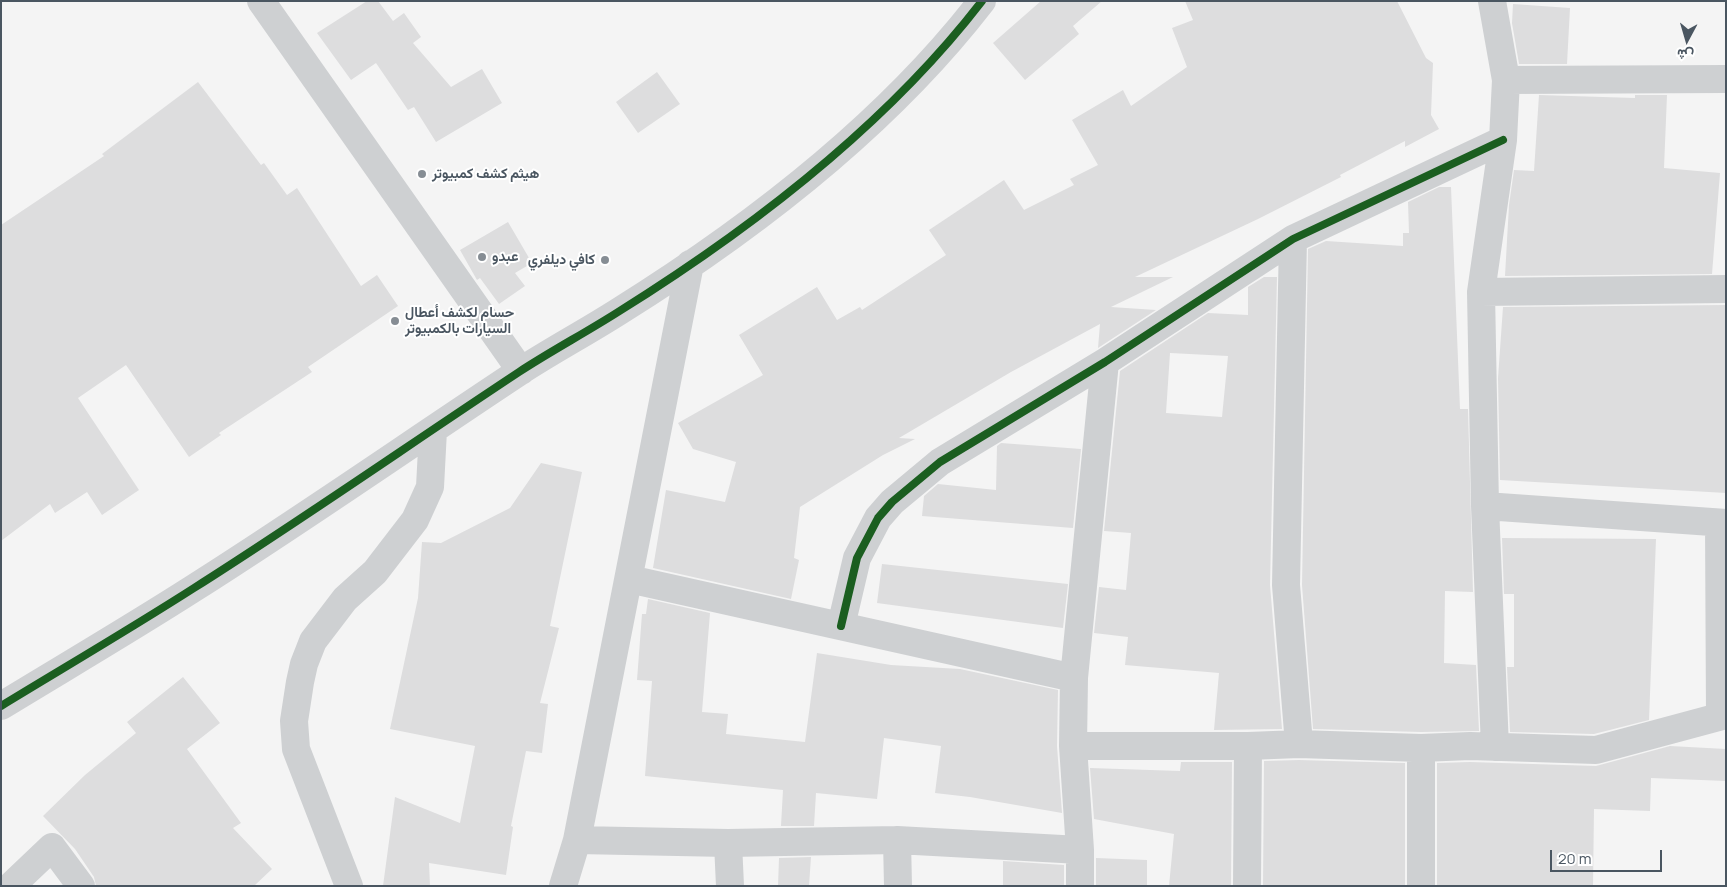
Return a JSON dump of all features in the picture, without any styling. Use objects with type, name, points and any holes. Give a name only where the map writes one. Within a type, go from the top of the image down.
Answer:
[{"type":"street","points":[[261,1],[521,371]]},
{"type":"street","points":[[1,706],[194,588],[521,371],[619,311],[690,264],[795,187],[849,143],[914,82],[982,1]]},
{"type":"street","points":[[1492,1],[1506,80],[1502,140],[1481,292],[1485,506],[1495,747]]},
{"type":"street","points":[[1506,80],[1726,79]]},
{"type":"street","points":[[842,626],[857,558],[878,518],[892,502],[940,462],[1105,362],[1293,239],[1502,140]]},
{"type":"street","points":[[1293,239],[1286,586],[1299,744]]},
{"type":"street","points":[[564,886],[577,840],[690,264]]},
{"type":"street","points":[[1481,292],[1726,289]]},
{"type":"street","points":[[1080,886],[1080,850],[1073,746],[1074,678],[1105,362]]},
{"type":"street","points":[[349,886],[296,749],[294,721],[300,682],[304,664],[313,641],[345,599],[375,572],[415,520],[430,487],[433,430]]},
{"type":"street","points":[[1073,746],[1248,746],[1299,744],[1421,748],[1495,747],[1596,750],[1723,715],[1722,523],[1485,506]]},
{"type":"street","points":[[629,579],[1074,678]]},
{"type":"street","points":[[1247,886],[1248,746]]},
{"type":"street","points":[[1421,748],[1421,886]]},
{"type":"street","points":[[577,840],[728,844],[897,840],[1080,850]]},
{"type":"street","points":[[897,840],[898,886]]},
{"type":"street","points":[[728,844],[730,886]]},
{"type":"street","points":[[11,886],[52,847],[82,886]]},
{"type":"building","points":[[367,1],[378,1],[393,21],[404,13],[421,37],[413,43],[451,87],[482,69],[502,103],[436,142],[414,107],[408,110],[376,63],[351,80],[317,33]]},
{"type":"building","points":[[1041,1],[1102,1],[1073,26],[1079,34],[1025,80],[993,43]]},
{"type":"building","points":[[1185,1],[1397,1],[1426,58],[1433,63],[1431,115],[1439,129],[1405,147],[1405,141],[1340,175],[1341,177],[1258,219],[1135,277],[1173,277],[1111,307],[1156,310],[1098,348],[1100,324],[1011,372],[899,438],[915,439],[883,455],[800,507],[794,558],[799,560],[791,599],[653,568],[666,490],[725,502],[736,462],[693,449],[678,423],[763,375],[739,335],[817,287],[837,320],[860,307],[862,310],[946,255],[929,230],[1004,180],[1024,210],[1074,185],[1070,179],[1098,165],[1072,120],[1123,90],[1131,106],[1187,67],[1172,28],[1193,20]]},
{"type":"building","points":[[1513,4],[1570,8],[1567,64],[1519,64],[1512,23]]},
{"type":"building","points":[[657,72],[680,104],[638,133],[616,102]]},
{"type":"building","points":[[198,82],[261,165],[264,163],[287,195],[297,188],[361,286],[377,275],[398,306],[308,367],[312,372],[219,433],[221,435],[189,457],[126,365],[78,398],[139,490],[102,515],[87,492],[55,513],[50,504],[1,541],[1,225],[104,156],[102,154]]},
{"type":"building","points":[[1539,95],[1635,98],[1635,95],[1667,95],[1664,168],[1720,173],[1712,274],[1505,276],[1509,205],[1514,170],[1534,171]]},
{"type":"building","points":[[1439,187],[1451,187],[1460,409],[1468,409],[1473,592],[1445,591],[1444,663],[1476,665],[1479,731],[1421,732],[1313,729],[1302,585],[1308,249],[1326,241],[1403,246],[1403,233],[1409,233],[1408,202]]},
{"type":"building","points":[[508,222],[532,263],[515,273],[525,286],[499,304],[480,278],[477,280],[460,250]]},
{"type":"building","points":[[1264,277],[1277,277],[1270,585],[1282,729],[1214,730],[1219,673],[1125,665],[1128,637],[1094,633],[1099,587],[1126,590],[1131,533],[1104,531],[1120,371],[1208,313],[1248,315],[1248,287]],"holes":[[[1170,353],[1228,356],[1222,417],[1166,413]]]},
{"type":"building","points":[[1726,305],[1726,493],[1500,480],[1498,378],[1503,307]]},
{"type":"building","points":[[1001,443],[1081,449],[1073,528],[922,516],[924,496],[938,484],[996,490],[997,446]]},
{"type":"building","points":[[541,463],[582,472],[550,626],[559,628],[540,703],[548,704],[542,753],[526,751],[511,826],[513,827],[506,875],[429,863],[430,886],[383,886],[395,797],[460,823],[475,746],[390,729],[418,598],[422,542],[441,543],[510,508]]},
{"type":"building","points":[[1502,538],[1656,539],[1649,720],[1594,734],[1510,732],[1507,667],[1514,667],[1514,594],[1504,594]]},
{"type":"building","points":[[882,564],[1068,584],[1063,628],[877,603]]},
{"type":"building","points":[[648,599],[710,613],[702,712],[728,714],[726,734],[805,742],[817,653],[891,665],[960,669],[1058,690],[1057,746],[1062,813],[935,793],[941,746],[884,738],[877,799],[816,793],[814,826],[781,826],[783,790],[645,776],[652,681],[637,680],[642,614],[646,614]]},
{"type":"building","points":[[183,677],[220,723],[187,749],[241,823],[233,828],[272,869],[254,886],[96,886],[94,877],[75,849],[43,816],[85,775],[136,733],[127,722]]},
{"type":"building","points":[[1670,746],[1726,749],[1726,781],[1651,778],[1650,811],[1594,809],[1593,886],[1437,886],[1437,763],[1470,762],[1596,766]]},
{"type":"building","points":[[1264,761],[1405,763],[1405,886],[1263,886]]},
{"type":"building","points":[[1181,762],[1232,762],[1231,886],[1169,886],[1174,834],[1094,819],[1090,768],[1180,771]]},
{"type":"building","points":[[811,857],[809,886],[778,886],[779,858]]},
{"type":"building","points":[[1096,858],[1147,860],[1147,886],[1096,886]]},
{"type":"building","points":[[1003,861],[1064,865],[1064,886],[1003,886]]},
{"type":"cycle path","points":[[1,706],[235,562],[519,372],[618,312],[717,246],[814,173],[859,133],[903,91],[944,47],[982,1]]},
{"type":"cycle path","points":[[841,626],[857,558],[878,518],[892,502],[940,462],[1105,362],[1293,239],[1503,140]]},
{"type":"place","name":"هيثم كشف كمبيوتر","points":[[422,174]]},
{"type":"place","name":"عبدو","points":[[482,257]]},
{"type":"place","name":"كافي ديلفري","points":[[605,260]]},
{"type":"place","name":"حسام لكشف أعطال السيارات بالكمبيوتر","points":[[395,321]]}]
